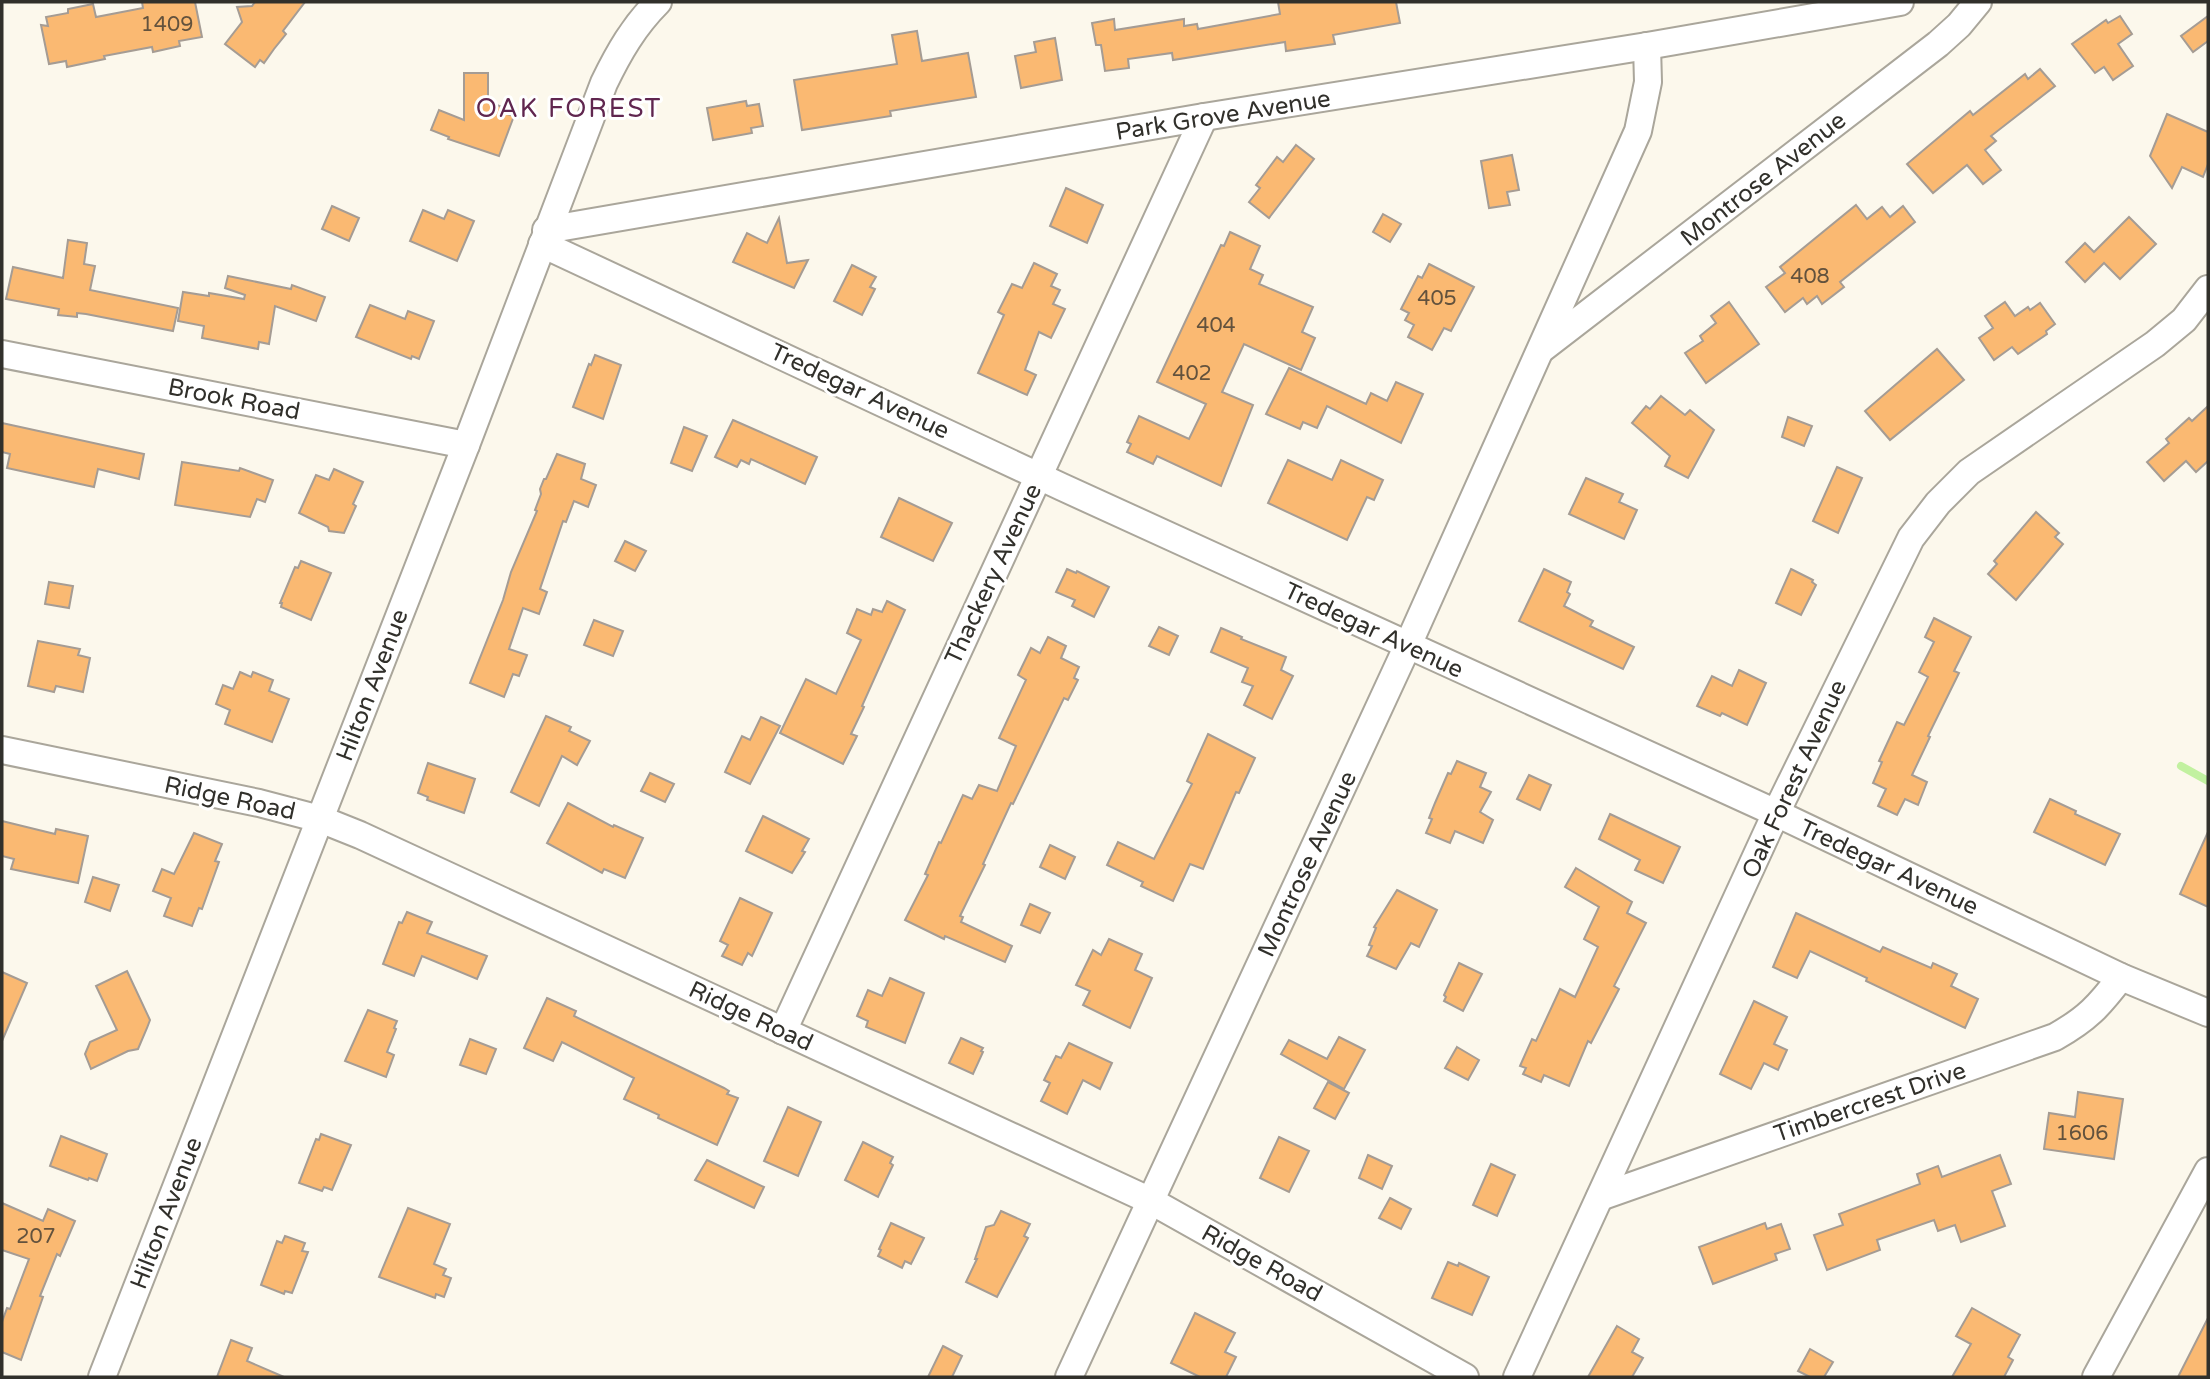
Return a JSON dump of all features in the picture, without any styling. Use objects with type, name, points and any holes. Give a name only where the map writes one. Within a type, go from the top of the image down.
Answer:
[{"type":"street","name":"Hilton Avenue","points":[[102,1377],[466,445],[608,73],[623,44],[658,2]]},
{"type":"street","name":"Park Grove Avenue","points":[[544,237],[1204,117],[1647,46],[1900,2]]},
{"type":"street","name":"Montrose Avenue","points":[[1542,349],[1938,44],[1959,25],[1978,2]]},
{"type":"street","name":"Montrose Avenue","points":[[1069,1377],[1408,645],[1638,131],[1648,82],[1647,46]]},
{"type":"street","name":"Thackery Avenue","points":[[783,1031],[1204,117]]},
{"type":"street","name":"Tredegar Avenue","points":[[544,237],[1039,475],[1776,813],[2121,977],[2208,1013]]},
{"type":"street","name":"Oak Forest Avenue","points":[[1517,1377],[1776,813],[1910,538],[1938,503],[1969,471],[2155,344],[2184,320],[2208,289]]},
{"type":"street","name":"Brook Road","points":[[2,354],[466,445]]},
{"type":"street","name":"Ridge Road","points":[[2,750],[259,803],[320,819],[360,835],[1151,1201],[1465,1377]]},
{"type":"street","name":"Timbercrest Drive","points":[[1600,1197],[2055,1037],[2078,1024],[2097,1008],[2121,977]]},
{"type":"street","points":[[2096,1377],[2208,1171]]},
{"type":"building","points":[[142,2],[195,2],[202,37],[179,41],[180,46],[153,52],[152,47],[104,56],[105,59],[67,67],[66,61],[49,64],[41,25],[48,26],[46,17],[93,4],[96,17],[143,8]]},
{"type":"building","points":[[255,2],[305,2],[264,63],[260,60],[255,67],[225,44],[242,22],[237,7],[252,6]]},
{"type":"building","points":[[1278,2],[1396,2],[1400,23],[1333,35],[1335,44],[1286,51],[1285,42],[1173,60],[1172,53],[1128,59],[1129,68],[1105,71],[1101,45],[1096,45],[1092,23],[1114,19],[1115,30],[1184,19],[1184,26],[1197,24],[1198,29],[1280,14]]},
{"type":"building","points":[[2120,16],[2132,34],[2118,44],[2133,66],[2113,80],[2104,67],[2095,73],[2072,44],[2106,20],[2108,23]]},
{"type":"building","points":[[2208,16],[2208,41],[2193,52],[2181,36]]},
{"type":"building","points":[[917,31],[922,61],[968,53],[976,97],[890,111],[891,116],[802,130],[794,80],[897,64],[892,35]]},
{"type":"building","points":[[1055,38],[1062,80],[1021,88],[1015,56],[1036,52],[1034,42]]},
{"type":"building","points":[[2040,69],[2055,86],[1991,136],[1996,141],[1985,150],[2001,170],[1983,184],[1967,165],[1933,193],[1907,164],[1970,111],[1973,115],[2025,74],[2028,79]]},
{"type":"building","points":[[464,73],[488,73],[488,102],[508,109],[507,114],[514,116],[499,156],[448,139],[449,137],[431,130],[439,110],[464,120]]},
{"type":"building","points":[[746,101],[747,106],[759,104],[763,126],[751,128],[752,133],[713,140],[707,108]]},
{"type":"building","points":[[2167,114],[2208,132],[2208,164],[2203,177],[2182,167],[2172,188],[2150,156]]},
{"type":"building","points":[[1296,145],[1314,159],[1269,218],[1249,202],[1260,188],[1256,185],[1277,157],[1283,162]]},
{"type":"building","points":[[1512,155],[1519,190],[1507,192],[1510,205],[1489,208],[1481,161]]},
{"type":"building","points":[[1066,188],[1103,205],[1087,243],[1050,226]]},
{"type":"building","points":[[1856,205],[1867,219],[1882,207],[1890,217],[1903,206],[1915,222],[1840,282],[1844,287],[1822,304],[1817,296],[1807,304],[1803,298],[1785,312],[1766,287],[1785,273],[1780,267]]},
{"type":"building","points":[[332,206],[359,218],[349,241],[322,229]]},
{"type":"building","points":[[423,210],[444,219],[448,210],[474,221],[457,261],[410,241]]},
{"type":"building","points":[[1383,214],[1401,224],[1390,242],[1373,232]]},
{"type":"building","points":[[2129,217],[2156,244],[2120,279],[2104,263],[2085,282],[2066,262],[2085,243],[2094,252]]},
{"type":"building","points":[[779,218],[787,263],[808,260],[794,288],[733,262],[747,233],[767,243]]},
{"type":"building","points":[[1230,232],[1260,246],[1250,269],[1263,275],[1259,284],[1313,307],[1302,332],[1315,338],[1301,370],[1244,344],[1222,392],[1253,405],[1221,486],[1157,456],[1153,464],[1127,452],[1131,444],[1127,442],[1139,416],[1189,439],[1206,404],[1157,382],[1221,245],[1224,246]]},
{"type":"building","points":[[68,240],[87,243],[84,264],[95,266],[90,290],[178,308],[173,331],[86,314],[77,313],[77,317],[58,315],[59,309],[6,299],[13,267],[63,278]]},
{"type":"building","points":[[1034,263],[1057,274],[1051,286],[1060,290],[1053,304],[1065,309],[1051,338],[1039,332],[1025,370],[1036,375],[1027,395],[978,373],[1004,315],[998,312],[1012,284],[1022,288]]},
{"type":"building","points":[[1429,264],[1474,287],[1451,331],[1444,328],[1432,350],[1408,337],[1414,325],[1405,320],[1409,313],[1401,309],[1418,276],[1422,278]]},
{"type":"building","points":[[852,265],[876,277],[870,287],[875,289],[862,315],[834,301]]},
{"type":"building","points":[[228,276],[291,289],[292,285],[325,297],[316,321],[275,306],[269,344],[259,342],[258,349],[202,338],[204,326],[178,321],[183,292],[244,299],[245,295],[225,288]]},
{"type":"building","points":[[1729,302],[1759,344],[1706,383],[1685,353],[1703,341],[1700,336],[1716,323],[1711,316]]},
{"type":"building","points":[[2005,302],[2015,316],[2040,303],[2055,324],[2046,331],[2047,334],[2018,354],[2012,347],[1994,360],[1979,338],[1993,328],[1985,316]]},
{"type":"building","points":[[370,305],[405,319],[408,311],[434,321],[419,359],[412,356],[411,359],[356,337]]},
{"type":"building","points":[[1937,349],[1964,380],[1890,440],[1865,411]]},
{"type":"building","points":[[595,355],[621,365],[603,419],[573,407]]},
{"type":"building","points":[[1289,368],[1366,404],[1371,393],[1387,401],[1396,382],[1423,394],[1401,443],[1327,406],[1317,428],[1303,422],[1300,429],[1266,414]]},
{"type":"building","points":[[1661,396],[1685,415],[1690,410],[1714,430],[1688,478],[1665,466],[1670,456],[1632,423],[1646,406],[1650,409]]},
{"type":"building","points":[[2208,406],[2208,461],[2196,472],[2186,461],[2164,481],[2147,462],[2169,443],[2166,439],[2189,418],[2192,421]]},
{"type":"building","points":[[1788,417],[1812,426],[1804,446],[1782,437]]},
{"type":"building","points":[[733,420],[817,457],[805,484],[751,459],[749,464],[741,460],[737,467],[715,457]]},
{"type":"building","points":[[2,423],[144,454],[139,479],[98,469],[94,487],[7,468],[10,454],[2,452]]},
{"type":"building","points":[[684,427],[707,436],[692,471],[671,463]]},
{"type":"building","points":[[557,454],[585,464],[581,479],[596,485],[588,507],[574,501],[566,522],[563,521],[540,589],[547,592],[539,614],[523,608],[509,649],[527,655],[519,676],[513,674],[504,697],[470,683],[537,511],[535,510],[541,494],[540,489]]},
{"type":"building","points":[[1288,460],[1332,480],[1341,460],[1383,480],[1374,500],[1367,497],[1347,540],[1268,503]]},
{"type":"building","points":[[182,462],[239,471],[240,468],[273,480],[265,502],[257,499],[250,517],[175,505]]},
{"type":"building","points":[[1837,467],[1862,478],[1838,533],[1813,521]]},
{"type":"building","points":[[334,469],[363,482],[344,533],[329,531],[328,527],[299,513],[316,475],[329,480]]},
{"type":"building","points":[[1586,478],[1623,494],[1619,502],[1637,510],[1624,539],[1569,514]]},
{"type":"building","points":[[899,498],[952,523],[933,561],[881,537]]},
{"type":"building","points":[[2036,512],[2059,533],[2055,537],[2063,544],[2016,600],[1988,574],[1997,564],[1994,561]]},
{"type":"building","points":[[625,541],[646,551],[635,571],[615,561]]},
{"type":"building","points":[[301,561],[331,573],[311,620],[281,607],[280,603],[295,567],[298,568]]},
{"type":"building","points":[[1067,569],[1076,573],[1077,571],[1109,587],[1094,617],[1072,606],[1075,600],[1056,592]]},
{"type":"building","points":[[1544,569],[1571,582],[1567,592],[1570,594],[1564,606],[1593,621],[1590,626],[1634,647],[1623,669],[1519,621]]},
{"type":"building","points":[[1791,569],[1813,580],[1816,585],[1801,615],[1776,603]]},
{"type":"building","points":[[49,582],[73,586],[69,608],[45,604]]},
{"type":"building","points":[[887,601],[905,610],[862,706],[864,707],[851,734],[857,736],[843,764],[780,733],[806,679],[836,694],[861,640],[847,633],[857,609],[871,615],[873,609],[882,612]]},
{"type":"building","points":[[1934,618],[1971,637],[1954,671],[1959,673],[1912,775],[1927,782],[1918,805],[1905,799],[1897,815],[1878,806],[1886,789],[1873,783],[1882,762],[1879,761],[1897,722],[1904,725],[1928,677],[1919,672],[1934,642],[1925,637]]},
{"type":"building","points":[[594,620],[623,631],[613,656],[584,645]]},
{"type":"building","points":[[1159,627],[1178,636],[1169,655],[1149,646]]},
{"type":"building","points":[[1221,628],[1286,657],[1281,670],[1293,676],[1272,719],[1244,705],[1253,686],[1242,682],[1248,668],[1211,652]]},
{"type":"building","points":[[1048,637],[1066,646],[1061,658],[1079,667],[1074,678],[1078,680],[1068,700],[1064,698],[1013,804],[1011,803],[960,916],[963,917],[961,922],[1012,946],[1005,962],[945,936],[944,939],[905,920],[963,795],[972,799],[979,785],[997,791],[1016,746],[999,738],[1026,680],[1018,675],[1031,648],[1040,653]]},
{"type":"building","points":[[38,641],[80,649],[78,655],[90,658],[83,692],[56,686],[54,692],[28,686]]},
{"type":"building","points":[[1739,670],[1766,683],[1747,725],[1722,713],[1720,716],[1697,706],[1712,676],[1732,686]]},
{"type":"building","points":[[240,672],[251,677],[253,672],[273,680],[269,691],[289,699],[272,742],[225,724],[230,710],[216,704],[223,685],[233,689]]},
{"type":"building","points":[[546,716],[571,727],[569,731],[590,741],[577,765],[562,756],[539,806],[511,792]]},
{"type":"building","points":[[761,717],[780,726],[750,784],[725,772],[742,736],[750,740]]},
{"type":"building","points":[[1208,734],[1255,758],[1239,793],[1236,792],[1203,869],[1190,864],[1173,901],[1141,886],[1143,882],[1107,865],[1118,842],[1154,859],[1192,784],[1187,781]]},
{"type":"building","points":[[1457,761],[1486,773],[1480,787],[1491,792],[1480,812],[1493,820],[1483,843],[1455,831],[1450,843],[1426,833],[1435,803],[1448,773],[1451,774]]},
{"type":"building","points":[[428,763],[475,779],[464,813],[427,800],[428,797],[418,793]]},
{"type":"building","points":[[650,773],[674,784],[665,802],[641,791]]},
{"type":"building","points":[[1529,775],[1551,785],[1540,810],[1517,799]]},
{"type":"building","points":[[2050,799],[2076,811],[2075,814],[2120,834],[2105,865],[2034,832]]},
{"type":"building","points":[[568,803],[613,827],[614,825],[643,838],[625,878],[604,869],[602,873],[547,843]]},
{"type":"building","points":[[1610,814],[1680,847],[1663,883],[1635,870],[1640,860],[1599,839]]},
{"type":"building","points":[[763,816],[809,839],[802,851],[805,852],[792,873],[746,851]]},
{"type":"building","points":[[2,821],[55,834],[56,829],[88,836],[78,883],[11,869],[14,859],[2,856]]},
{"type":"building","points":[[2208,832],[2208,907],[2180,894]]},
{"type":"building","points":[[194,833],[222,844],[215,861],[219,862],[202,909],[199,908],[192,926],[164,916],[171,898],[153,891],[162,869],[174,874]]},
{"type":"building","points":[[1050,845],[1075,857],[1065,879],[1040,867]]},
{"type":"building","points":[[1576,868],[1632,902],[1627,913],[1646,923],[1614,986],[1619,989],[1591,1043],[1588,1041],[1569,1086],[1544,1075],[1541,1082],[1523,1074],[1526,1068],[1520,1066],[1532,1039],[1536,1041],[1560,989],[1575,997],[1598,947],[1584,939],[1599,907],[1565,887]]},
{"type":"building","points":[[93,877],[119,885],[110,911],[85,902]]},
{"type":"building","points":[[1397,890],[1437,910],[1419,947],[1411,943],[1396,969],[1367,956],[1372,946],[1369,945],[1376,928],[1374,927]]},
{"type":"building","points":[[740,898],[772,913],[752,956],[748,953],[742,965],[722,956],[728,945],[720,941]]},
{"type":"building","points":[[1030,904],[1050,913],[1040,933],[1021,925]]},
{"type":"building","points":[[407,912],[432,922],[427,933],[487,956],[477,979],[422,956],[414,976],[383,964],[399,922],[402,923]]},
{"type":"building","points":[[1796,913],[1880,952],[1883,947],[1931,968],[1933,963],[1957,974],[1951,986],[1978,999],[1965,1028],[1810,951],[1797,978],[1773,967]]},
{"type":"building","points":[[1109,939],[1142,954],[1135,970],[1152,978],[1130,1028],[1083,1005],[1090,991],[1076,985],[1093,950],[1101,955]]},
{"type":"building","points":[[1459,963],[1482,974],[1463,1011],[1444,1001],[1444,995]]},
{"type":"building","points":[[127,971],[150,1020],[138,1049],[91,1069],[85,1054],[90,1042],[117,1030],[96,986]]},
{"type":"building","points":[[2,972],[27,983],[2,1041]]},
{"type":"building","points":[[890,978],[924,993],[905,1043],[866,1027],[868,1021],[857,1016],[868,990],[882,996]]},
{"type":"building","points":[[547,998],[576,1011],[574,1016],[724,1088],[729,1091],[727,1094],[738,1098],[717,1145],[624,1099],[634,1078],[562,1042],[553,1061],[524,1048]]},
{"type":"building","points":[[1754,1001],[1787,1017],[1774,1044],[1787,1050],[1778,1070],[1764,1063],[1751,1089],[1720,1074]]},
{"type":"building","points":[[368,1010],[397,1021],[387,1052],[394,1055],[386,1077],[345,1061]]},
{"type":"building","points":[[1339,1037],[1365,1050],[1344,1089],[1281,1054],[1289,1040],[1327,1059]]},
{"type":"building","points":[[961,1038],[983,1048],[973,1074],[949,1063]]},
{"type":"building","points":[[470,1039],[496,1049],[486,1074],[460,1065]]},
{"type":"building","points":[[1069,1043],[1112,1063],[1100,1089],[1083,1080],[1067,1114],[1041,1101],[1050,1083],[1044,1080],[1056,1056],[1061,1058]]},
{"type":"building","points":[[1457,1047],[1479,1060],[1468,1080],[1445,1068]]},
{"type":"building","points":[[1328,1082],[1349,1093],[1335,1119],[1314,1108]]},
{"type":"building","points":[[2078,1092],[2123,1099],[2114,1159],[2044,1149],[2049,1113],[2075,1117]]},
{"type":"building","points":[[788,1107],[821,1122],[798,1176],[764,1161]]},
{"type":"building","points":[[321,1134],[351,1145],[332,1190],[324,1187],[322,1191],[299,1183],[316,1139],[319,1140]]},
{"type":"building","points":[[61,1136],[107,1154],[97,1181],[50,1166]]},
{"type":"building","points":[[1279,1137],[1309,1151],[1289,1192],[1260,1178]]},
{"type":"building","points":[[863,1142],[893,1157],[890,1163],[893,1165],[878,1197],[845,1180]]},
{"type":"building","points":[[1368,1155],[1392,1166],[1382,1189],[1359,1178]]},
{"type":"building","points":[[2000,1155],[2011,1184],[1992,1191],[2005,1226],[1961,1242],[1955,1225],[1938,1231],[1934,1220],[1877,1240],[1880,1250],[1827,1270],[1814,1235],[1843,1225],[1839,1214],[1920,1184],[1917,1174],[1938,1166],[1942,1177]]},
{"type":"building","points":[[707,1160],[764,1187],[754,1208],[695,1180]]},
{"type":"building","points":[[1491,1164],[1515,1175],[1497,1216],[1473,1205]]},
{"type":"building","points":[[1390,1198],[1411,1209],[1401,1229],[1379,1218]]},
{"type":"building","points":[[2,1203],[43,1221],[48,1209],[75,1221],[60,1256],[57,1254],[40,1296],[43,1297],[21,1360],[2,1352],[2,1322],[7,1308],[10,1309],[29,1259],[2,1250]]},
{"type":"building","points":[[408,1208],[450,1224],[434,1264],[446,1269],[443,1275],[451,1278],[444,1297],[436,1294],[435,1298],[379,1277]]},
{"type":"building","points":[[1001,1211],[1030,1224],[1024,1236],[1028,1238],[997,1297],[966,1282],[977,1259],[986,1227],[994,1225]]},
{"type":"building","points":[[891,1223],[924,1238],[911,1264],[905,1261],[902,1268],[878,1256]]},
{"type":"building","points":[[1765,1223],[1767,1229],[1781,1224],[1790,1249],[1775,1254],[1777,1260],[1713,1284],[1699,1247]]},
{"type":"building","points":[[285,1236],[305,1243],[302,1251],[308,1252],[292,1293],[285,1291],[284,1294],[261,1285],[277,1241],[282,1243]]},
{"type":"building","points":[[1448,1262],[1458,1266],[1459,1263],[1489,1277],[1472,1315],[1432,1298]]},
{"type":"building","points":[[1972,1308],[2020,1335],[2008,1357],[2013,1360],[2004,1377],[1952,1377],[1971,1344],[1956,1336]]},
{"type":"building","points":[[1195,1313],[1235,1333],[1225,1352],[1236,1357],[1226,1377],[1200,1377],[1171,1363]]},
{"type":"building","points":[[2208,1318],[2208,1377],[2178,1377]]},
{"type":"building","points":[[1617,1326],[1639,1339],[1632,1352],[1643,1358],[1632,1377],[1588,1377]]},
{"type":"building","points":[[231,1340],[252,1348],[247,1361],[284,1377],[217,1377]]},
{"type":"building","points":[[943,1346],[962,1356],[952,1377],[928,1377]]},
{"type":"building","points":[[1810,1349],[1833,1362],[1824,1377],[1810,1377],[1798,1371]]},
{"type":"waterway","points":[[2181,766],[2208,781]]},
{"type":"district","name":"OAK FOREST","points":[[569,108]]}]
